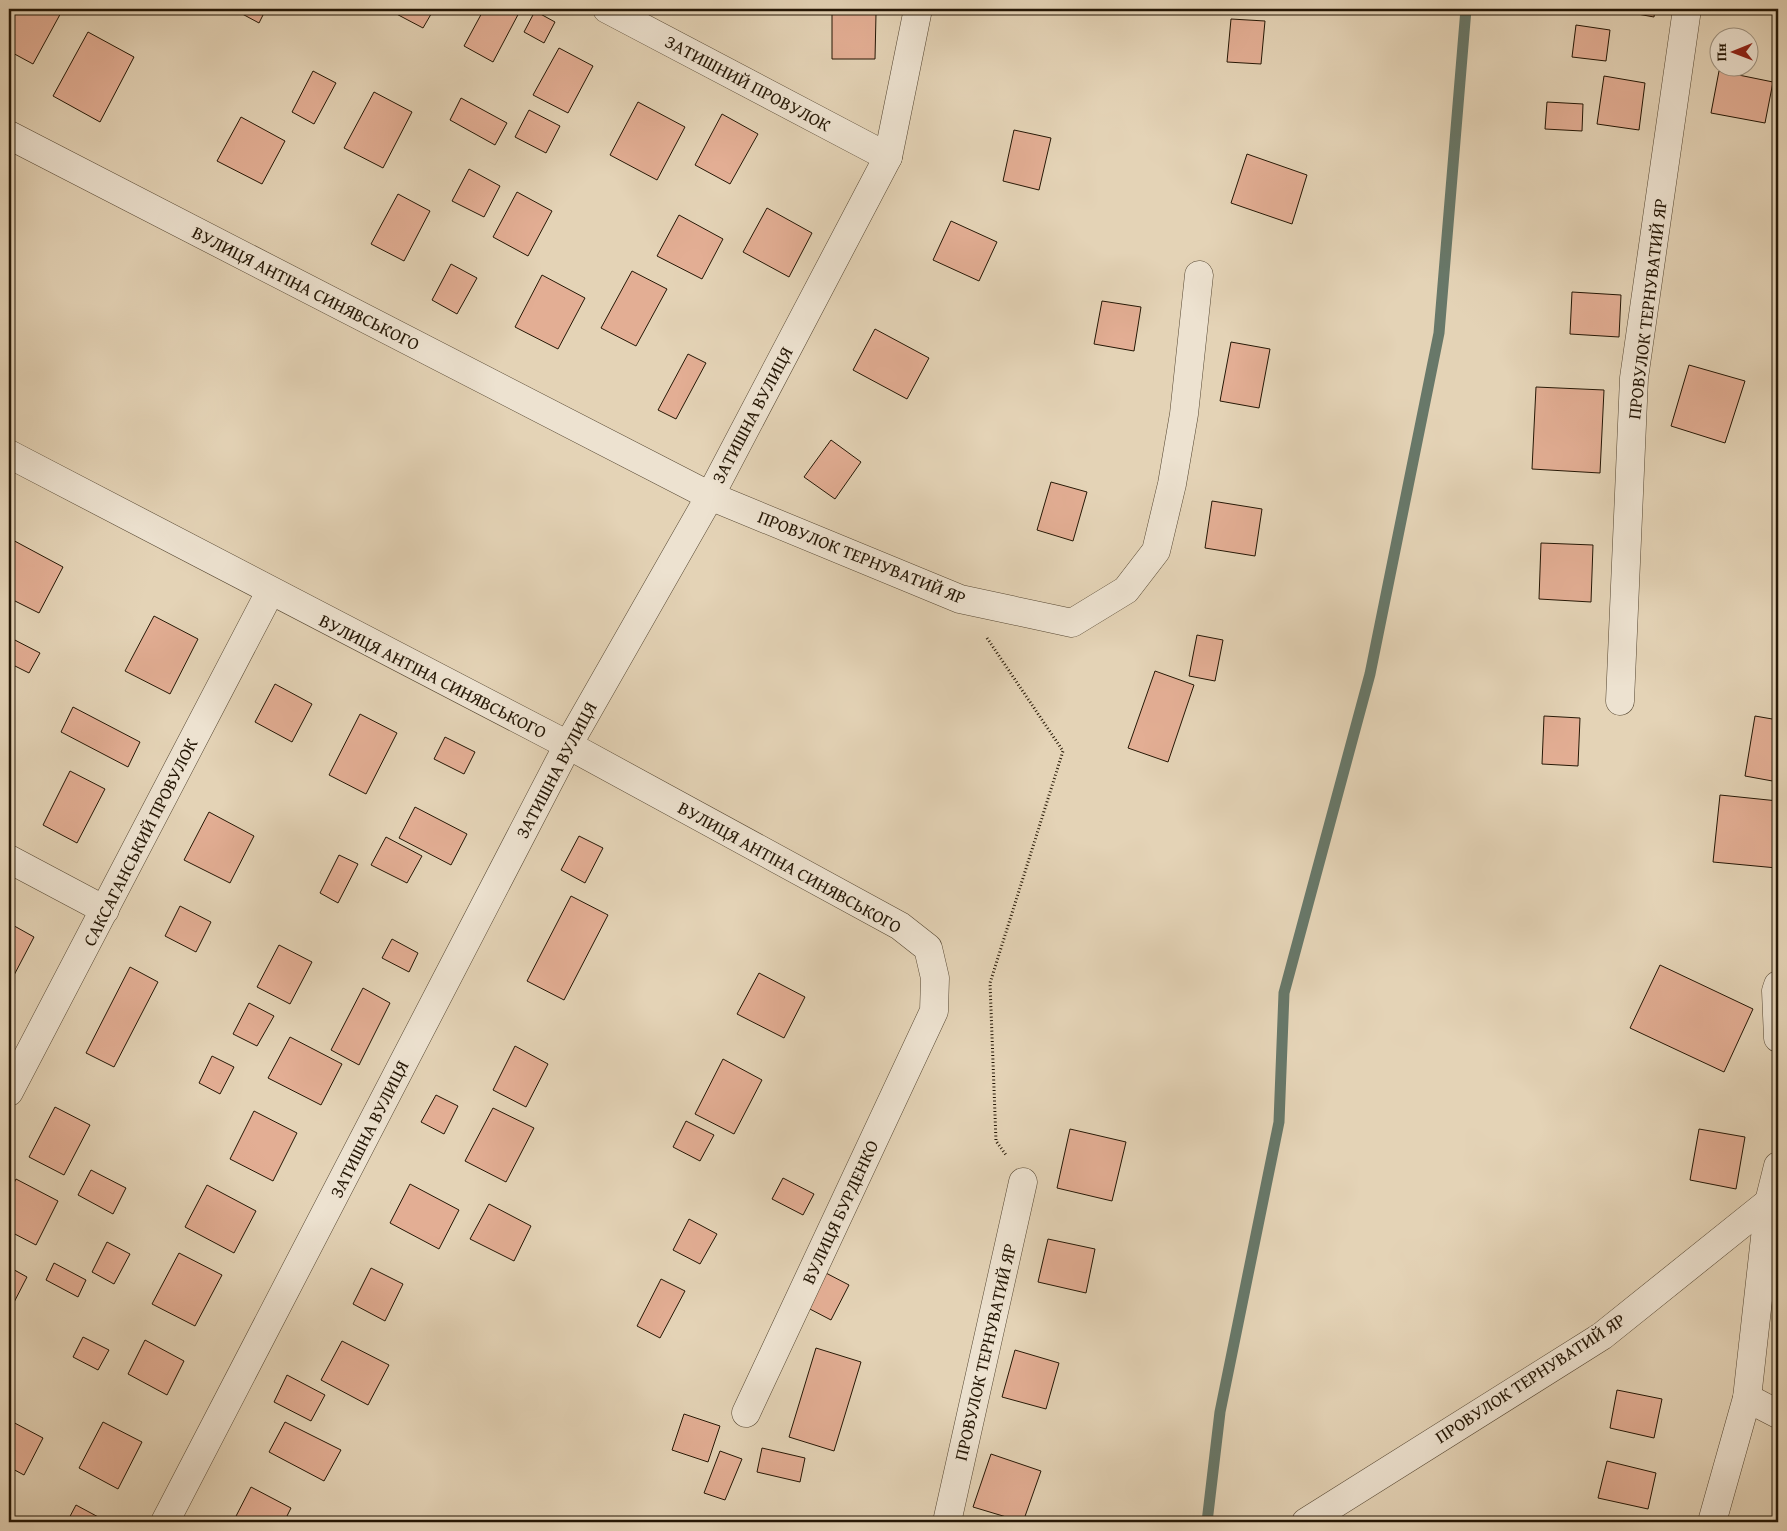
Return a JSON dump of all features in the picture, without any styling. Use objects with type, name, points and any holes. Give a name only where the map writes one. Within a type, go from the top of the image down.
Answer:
[{"type":"street","name":"ЗАТИШНИЙ ПРОВУЛОК","points":[[607,9],[888,157]]},
{"type":"street","name":"ЗАТИШНА ВУЛИЦЯ","points":[[165,1522],[568,746],[710,496],[888,157],[918,9]]},
{"type":"street","name":"ПРОВУЛОК ТЕРНУВАТИЙ ЯР","points":[[1620,701],[1634,378],[1687,9]]},
{"type":"street","name":"ВУЛИЦЯ АНТІНА СИНЯВСЬКОГО","points":[[9,135],[710,496]]},
{"type":"street","name":"ПРОВУЛОК ТЕРНУВАТИЙ ЯР","points":[[710,496],[960,598],[1072,622],[1126,590],[1156,551],[1172,484],[1184,414],[1199,275]]},
{"type":"street","name":"ВУЛИЦЯ АНТІНА СИНЯВСЬКОГО","points":[[9,454],[568,746],[900,926],[928,948],[935,978],[934,1012]]},
{"type":"street","name":"САКСАГАНСЬКИЙ ПРОВУЛОК","points":[[9,1092],[270,592]]},
{"type":"street","points":[[9,859],[105,910]]},
{"type":"street","points":[[1778,985],[1776,991],[1778,1038]]},
{"type":"street","name":"ВУЛИЦЯ БУРДЕНКО","points":[[746,1413],[934,1012]]},
{"type":"street","points":[[1712,1522],[1747,1398],[1769,1202],[1778,1166]]},
{"type":"street","name":"ПРОВУЛОК ТЕРНУВАТИЙ ЯР","points":[[947,1522],[1023,1182]]},
{"type":"street","name":"ПРОВУЛОК ТЕРНУВАТИЙ ЯР","points":[[1306,1522],[1602,1336],[1769,1202]]},
{"type":"street","points":[[1747,1398],[1778,1414]]},
{"type":"path","points":[[960,598],[1063,751],[990,983],[996,1141]]},
{"type":"building","points":[[14,9],[63,9],[33,64],[9,51],[9,19]]},
{"type":"building","points":[[233,9],[266,9],[259,23]]},
{"type":"building","points":[[387,9],[434,9],[423,28]]},
{"type":"building","points":[[484,9],[521,9],[493,62],[464,46]]},
{"type":"building","points":[[1610,9],[1655,9],[1654,17]]},
{"type":"building","points":[[535,11],[555,22],[544,43],[524,32]]},
{"type":"building","points":[[832,14],[876,14],[875,59],[832,59]]},
{"type":"building","points":[[1231,19],[1265,21],[1261,64],[1227,62]]},
{"type":"building","points":[[1576,25],[1610,30],[1606,61],[1572,57]]},
{"type":"building","points":[[88,32],[134,57],[100,122],[53,96]]},
{"type":"building","points":[[559,48],[593,66],[568,113],[533,95]]},
{"type":"building","points":[[313,71],[336,83],[314,124],[292,112]]},
{"type":"building","points":[[1604,76],[1645,83],[1639,130],[1597,124]]},
{"type":"building","points":[[1718,78],[1753,78],[1773,82],[1765,123],[1711,113]]},
{"type":"building","points":[[374,92],[412,112],[383,168],[344,148]]},
{"type":"building","points":[[461,98],[507,123],[495,145],[450,120]]},
{"type":"building","points":[[638,102],[685,127],[657,180],[610,155]]},
{"type":"building","points":[[1547,102],[1583,104],[1582,131],[1545,129]]},
{"type":"building","points":[[529,110],[560,126],[546,153],[515,137]]},
{"type":"building","points":[[722,114],[758,134],[730,184],[695,165]]},
{"type":"building","points":[[241,117],[285,141],[262,184],[217,161]]},
{"type":"building","points":[[1014,130],[1051,138],[1039,190],[1003,181]]},
{"type":"building","points":[[1247,154],[1307,175],[1292,224],[1231,203]]},
{"type":"building","points":[[469,169],[500,186],[484,217],[452,201]]},
{"type":"building","points":[[517,192],[552,211],[528,256],[493,237]]},
{"type":"building","points":[[398,194],[430,211],[404,261],[371,244]]},
{"type":"building","points":[[767,208],[812,233],[789,277],[743,252]]},
{"type":"building","points":[[679,215],[723,239],[702,279],[657,256]]},
{"type":"building","points":[[951,221],[997,242],[979,281],[933,260]]},
{"type":"building","points":[[451,264],[477,278],[457,314],[432,300]]},
{"type":"building","points":[[632,271],[667,289],[636,346],[601,328]]},
{"type":"building","points":[[542,275],[585,298],[558,349],[515,327]]},
{"type":"building","points":[[1572,292],[1621,295],[1619,337],[1570,334]]},
{"type":"building","points":[[1102,301],[1141,307],[1134,351],[1094,344]]},
{"type":"building","points":[[875,329],[929,358],[907,399],[853,370]]},
{"type":"building","points":[[1231,342],[1270,349],[1259,408],[1220,401]]},
{"type":"building","points":[[688,354],[706,363],[676,419],[658,410]]},
{"type":"building","points":[[1689,365],[1745,381],[1725,443],[1671,426]]},
{"type":"building","points":[[1536,387],[1604,390],[1600,473],[1532,469]]},
{"type":"building","points":[[831,440],[861,462],[835,499],[804,477]]},
{"type":"building","points":[[1051,482],[1087,492],[1073,541],[1037,530]]},
{"type":"building","points":[[1212,501],[1262,509],[1255,556],[1205,548]]},
{"type":"building","points":[[9,538],[63,567],[39,613],[9,598]]},
{"type":"building","points":[[1541,543],[1593,545],[1591,602],[1539,599]]},
{"type":"building","points":[[154,616],[198,639],[170,694],[125,671]]},
{"type":"building","points":[[1197,635],[1223,640],[1215,681],[1189,676]]},
{"type":"building","points":[[9,637],[40,653],[29,673],[9,663]]},
{"type":"building","points":[[1155,671],[1194,685],[1168,762],[1128,748]]},
{"type":"building","points":[[275,684],[312,704],[292,742],[255,722]]},
{"type":"building","points":[[73,707],[140,742],[128,767],[61,732]]},
{"type":"building","points":[[360,714],[397,733],[366,794],[329,775]]},
{"type":"building","points":[[1544,716],[1580,718],[1578,766],[1542,764]]},
{"type":"building","points":[[1755,716],[1778,720],[1778,782],[1745,776]]},
{"type":"building","points":[[445,737],[475,752],[464,774],[434,759]]},
{"type":"building","points":[[70,771],[105,789],[77,843],[43,825]]},
{"type":"building","points":[[1720,795],[1778,801],[1777,868],[1713,862]]},
{"type":"building","points":[[415,807],[467,834],[451,865],[399,838]]},
{"type":"building","points":[[209,812],[254,836],[230,883],[184,860]]},
{"type":"building","points":[[579,836],[603,848],[585,883],[561,870]]},
{"type":"building","points":[[386,837],[422,856],[407,883],[371,865]]},
{"type":"building","points":[[339,855],[358,864],[338,903],[320,893]]},
{"type":"building","points":[[571,896],[608,915],[564,1000],[527,981]]},
{"type":"building","points":[[180,906],[211,922],[196,952],[165,936]]},
{"type":"building","points":[[9,923],[34,937],[12,979],[9,978]]},
{"type":"building","points":[[392,939],[418,953],[409,972],[382,958]]},
{"type":"building","points":[[279,945],[312,962],[290,1004],[257,987]]},
{"type":"building","points":[[1660,965],[1753,1009],[1724,1072],[1630,1028]]},
{"type":"building","points":[[130,967],[158,982],[114,1067],[86,1053]]},
{"type":"building","points":[[759,973],[805,997],[784,1038],[737,1014]]},
{"type":"building","points":[[363,988],[390,1003],[359,1065],[331,1050]]},
{"type":"building","points":[[249,1003],[274,1016],[257,1046],[233,1034]]},
{"type":"building","points":[[290,1037],[342,1064],[321,1105],[268,1078]]},
{"type":"building","points":[[515,1046],[548,1064],[526,1107],[493,1090]]},
{"type":"building","points":[[212,1056],[234,1067],[220,1094],[199,1083]]},
{"type":"building","points":[[723,1059],[762,1080],[734,1134],[695,1114]]},
{"type":"building","points":[[436,1095],[458,1106],[444,1134],[421,1122]]},
{"type":"building","points":[[55,1107],[90,1125],[64,1175],[29,1157]]},
{"type":"building","points":[[493,1108],[534,1128],[506,1182],[465,1161]]},
{"type":"building","points":[[254,1111],[297,1133],[273,1181],[230,1159]]},
{"type":"building","points":[[686,1121],[714,1135],[700,1161],[673,1147]]},
{"type":"building","points":[[1070,1129],[1126,1142],[1112,1201],[1057,1188]]},
{"type":"building","points":[[1699,1129],[1745,1137],[1736,1189],[1690,1180]]},
{"type":"building","points":[[91,1170],[126,1188],[113,1214],[78,1195]]},
{"type":"building","points":[[783,1178],[814,1194],[803,1215],[772,1199]]},
{"type":"building","points":[[16,1179],[58,1201],[36,1245],[9,1231],[9,1193]]},
{"type":"building","points":[[410,1184],[459,1210],[439,1249],[390,1223]]},
{"type":"building","points":[[207,1185],[256,1211],[234,1253],[185,1227]]},
{"type":"building","points":[[489,1204],[531,1226],[514,1261],[470,1239]]},
{"type":"building","points":[[689,1219],[717,1234],[700,1264],[673,1250]]},
{"type":"building","points":[[1048,1239],[1095,1249],[1086,1293],[1038,1282]]},
{"type":"building","points":[[107,1242],[130,1254],[114,1284],[92,1272]]},
{"type":"building","points":[[179,1253],[222,1275],[195,1326],[152,1304]]},
{"type":"building","points":[[54,1263],[86,1280],[78,1297],[46,1280]]},
{"type":"building","points":[[9,1267],[27,1277],[9,1312]]},
{"type":"building","points":[[371,1268],[403,1284],[385,1321],[353,1304]]},
{"type":"building","points":[[824,1272],[849,1285],[831,1320],[806,1307]]},
{"type":"building","points":[[661,1279],[685,1291],[660,1338],[637,1326]]},
{"type":"building","points":[[83,1337],[109,1350],[98,1370],[73,1357]]},
{"type":"building","points":[[145,1340],[184,1361],[167,1395],[128,1374]]},
{"type":"building","points":[[342,1341],[389,1365],[368,1405],[321,1380]]},
{"type":"building","points":[[816,1348],[861,1362],[834,1451],[789,1437]]},
{"type":"building","points":[[1015,1350],[1059,1363],[1046,1409],[1002,1397]]},
{"type":"building","points":[[287,1375],[325,1395],[311,1421],[274,1402]]},
{"type":"building","points":[[1617,1390],[1662,1399],[1654,1438],[1610,1428]]},
{"type":"building","points":[[684,1414],[720,1426],[708,1462],[672,1450]]},
{"type":"building","points":[[9,1420],[43,1438],[24,1475],[9,1467]]},
{"type":"building","points":[[103,1422],[142,1442],[118,1489],[79,1468]]},
{"type":"building","points":[[285,1422],[341,1450],[324,1481],[269,1452]]},
{"type":"building","points":[[762,1448],[805,1458],[800,1482],[757,1472]]},
{"type":"building","points":[[720,1451],[742,1459],[725,1500],[704,1493]]},
{"type":"building","points":[[991,1454],[1041,1471],[1023,1522],[973,1507]]},
{"type":"building","points":[[1607,1461],[1656,1473],[1648,1509],[1598,1498]]},
{"type":"building","points":[[251,1487],[291,1508],[284,1522],[233,1522]]},
{"type":"building","points":[[76,1505],[102,1519],[100,1522],[67,1522]]},
{"type":"waterway","points":[[1207,1522],[1220,1412],[1279,1122],[1284,993],[1370,674],[1439,333],[1466,9]]}]
